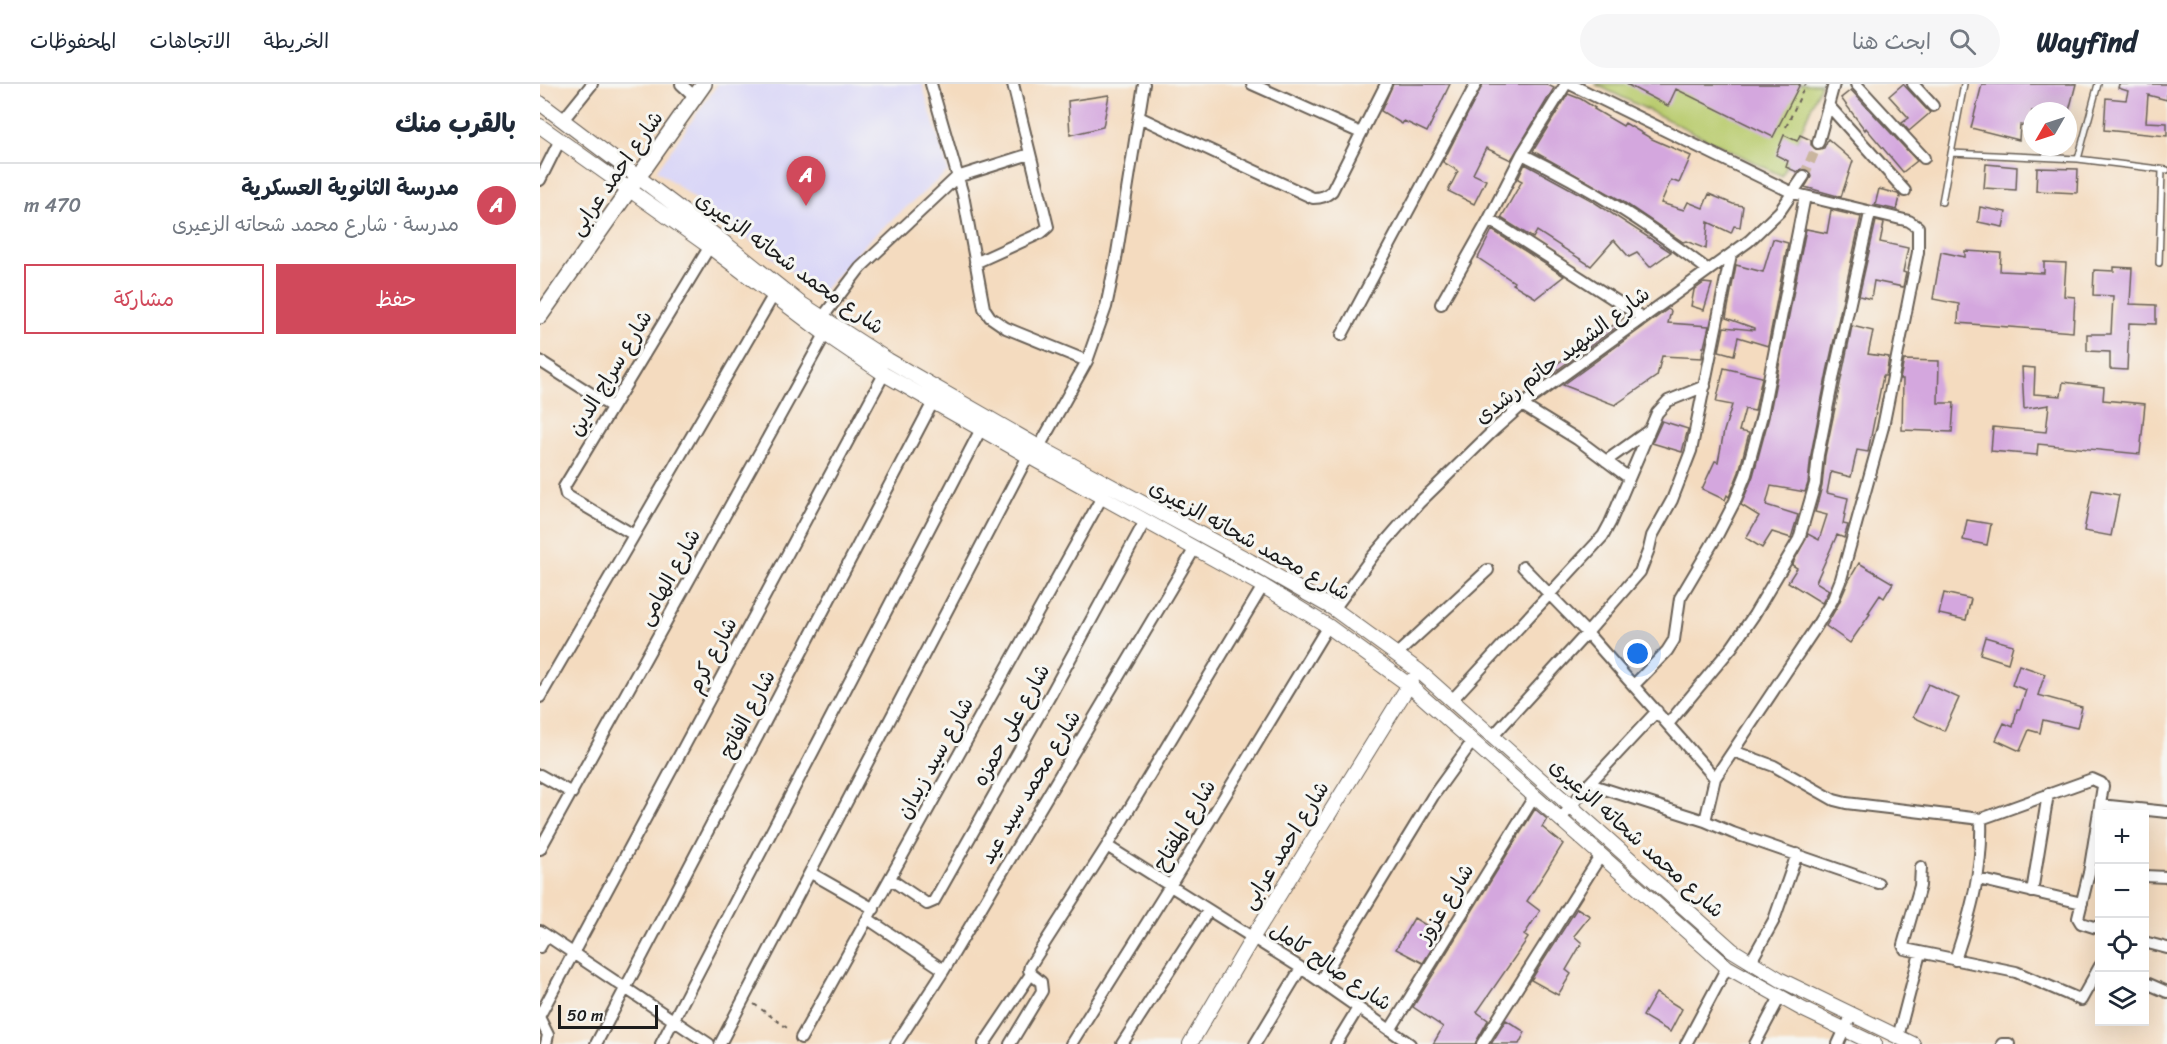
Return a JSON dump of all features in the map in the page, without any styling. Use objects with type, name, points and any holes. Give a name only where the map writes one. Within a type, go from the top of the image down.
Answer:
[{"type":"main road","name":"شارع احمد عرابى","points":[[540,316],[700,90]]},
{"type":"street","points":[[563,120],[592,84]]},
{"type":"street","points":[[681,84],[700,90]]},
{"type":"street","points":[[931,84],[967,214],[984,308],[997,323],[1087,361]]},
{"type":"street","points":[[975,263],[1041,233],[1048,227],[1013,84]]},
{"type":"street","points":[[720,1044],[1033,451],[1087,361],[1106,307],[1116,259],[1144,84]]},
{"type":"street","points":[[1252,84],[1361,133]]},
{"type":"street","points":[[1139,117],[1314,198],[1327,196],[1332,191],[1386,84]]},
{"type":"street","points":[[1342,335],[1476,84]]},
{"type":"street","points":[[1441,304],[1489,219],[1522,154],[1568,84],[1793,193],[1909,221],[1914,224],[1919,233],[1918,252],[1883,427],[1841,579],[1833,599],[1715,778],[1705,822]]},
{"type":"street","points":[[1818,143],[1834,84]]},
{"type":"street","points":[[1856,84],[1924,158]]},
{"type":"street","points":[[1913,84],[1932,106]]},
{"type":"street","name":"شارع محمد شحاته الزعيرى","points":[[540,103],[639,177],[773,296],[897,366],[1101,496],[1265,587],[1328,626],[1409,685],[1727,967],[1780,997],[1875,1044]]},
{"type":"street","points":[[1828,106],[1905,191]]},
{"type":"street","name":"شارع محمد شحاته الزعيرى","points":[[540,126],[630,190],[713,241],[826,325],[884,374],[981,429],[1033,451],[1250,561],[1334,609],[1419,671],[1715,936],[1750,963],[1913,1044]]},
{"type":"street","points":[[540,180],[560,140]]},
{"type":"street","points":[[957,177],[1030,154]]},
{"type":"street","points":[[1522,154],[1571,178],[1619,206],[1665,236],[1708,270]]},
{"type":"street","name":"شارع الشهيد حاتم رشدى","points":[[1334,609],[1372,557],[1419,503],[1469,453],[1522,405],[1765,227],[1804,176]]},
{"type":"street","name":"شارع الهامى","points":[[540,849],[826,325],[860,268],[957,177]]},
{"type":"street","points":[[1634,685],[1667,651],[1674,640],[1680,598],[1718,534],[1746,474],[1762,415],[1806,196]]},
{"type":"street","points":[[1668,724],[1732,647],[1782,572],[1799,539],[1815,484],[1832,385],[1870,213]]},
{"type":"street","points":[[1489,219],[1643,318]]},
{"type":"street","name":"شارع سراج الدين","points":[[634,535],[566,495],[564,487],[713,241]]},
{"type":"street","points":[[1493,736],[1587,633],[1640,572],[1645,563],[1652,536],[1672,500],[1691,451],[1731,254]]},
{"type":"street","points":[[540,697],[773,296]]},
{"type":"street","points":[[540,361],[612,407]]},
{"type":"street","name":"شارع كرم","points":[[540,1017],[884,374]]},
{"type":"street","points":[[1452,700],[1603,536],[1657,413],[1668,401],[1705,386]]},
{"type":"street","name":"شارع الفاتح","points":[[596,1044],[933,402]]},
{"type":"street","points":[[1522,405],[1577,439],[1629,478]]},
{"type":"street","points":[[661,1044],[981,429]]},
{"type":"street","points":[[1606,461],[1650,430]]},
{"type":"street","name":"شارع سيد زيدان","points":[[801,1038],[1101,496]]},
{"type":"street","name":"شارع على حمزه","points":[[890,879],[927,904],[934,901],[1051,694],[1145,521]]},
{"type":"street","name":"شارع محمد سيد عيد","points":[[896,1044],[944,970],[1196,548]]},
{"type":"street","points":[[1243,575],[1254,568],[1250,561]]},
{"type":"street","points":[[1523,567],[1587,633],[1715,778]]},
{"type":"street","points":[[1397,654],[1488,570]]},
{"type":"street","points":[[1010,1044],[1042,991],[1041,982],[1031,974],[1030,966],[1107,846],[1268,579],[1274,575],[1277,576]]},
{"type":"street","name":"شارع المفتاح","points":[[1071,1044],[1328,626]]},
{"type":"street","name":"شارع احمد عرابى","points":[[1190,1044],[1253,937],[1419,671]]},
{"type":"street","points":[[1560,820],[1589,784],[1656,711]]},
{"type":"street","points":[[1320,981],[1433,796],[1472,742]]},
{"type":"street","points":[[1733,751],[1774,766],[1834,800],[1981,819],[2092,778],[2103,786],[2094,873],[2082,903],[2079,921],[2095,927]]},
{"type":"street","points":[[540,775],[572,793]]},
{"type":"street","points":[[1589,784],[1878,883]]},
{"type":"street","points":[[2032,892],[2048,794]]},
{"type":"street","name":"شارع عزوز","points":[[1390,1030],[1534,797]]},
{"type":"street","points":[[2100,805],[2167,812]]},
{"type":"street","points":[[1955,960],[1972,910],[1978,879],[1982,838],[1981,819]]},
{"type":"street","name":"شارع صالح كامل","points":[[1107,846],[1301,968],[1410,1044]]},
{"type":"street","points":[[1750,963],[1774,920],[1797,854]]},
{"type":"street","points":[[1482,1044],[1601,855]]},
{"type":"street","points":[[1921,867],[1920,886],[1903,945],[1905,949],[2016,972],[2081,1000],[2097,972]]},
{"type":"street","points":[[811,873],[874,909]]},
{"type":"street","points":[[2149,876],[2167,877]]},
{"type":"street","points":[[1978,879],[2082,903]]},
{"type":"street","points":[[1122,1044],[1208,911]]},
{"type":"street","points":[[868,919],[944,970]]},
{"type":"street","points":[[540,947],[543,933],[709,1044]]},
{"type":"street","points":[[2149,943],[2167,948]]},
{"type":"street","points":[[1898,1037],[1920,953]]},
{"type":"street","points":[[1686,1044],[1727,967]]},
{"type":"street","points":[[1255,1044],[1301,968]]},
{"type":"street","points":[[984,1044],[1031,974]]},
{"type":"street","points":[[2149,984],[2167,992]]},
{"type":"street","points":[[1755,1044],[1780,997]]},
{"type":"street","points":[[1336,1044],[1358,1008]]},
{"type":"street","points":[[1838,1044],[1852,1014]]},
{"type":"street","points":[[540,1017],[548,1035],[546,1044]]},
{"type":"street","points":[[2002,1044],[2009,1044]]},
{"type":"lane","points":[[1942,202],[1964,84]]},
{"type":"lane","points":[[2078,159],[2098,84]]},
{"type":"lane","points":[[1951,153],[2078,159],[2165,170],[2159,263]]},
{"type":"path","points":[[1786,127],[1806,84]]},
{"type":"path","points":[[745,998],[801,1038]]},
{"type":"shaded area","points":[[718,84],[922,84],[948,171],[869,240],[820,294],[657,170]]},
{"type":"green space","points":[[1595,84],[1821,84],[1782,176]]},
{"type":"building","points":[[1393,84],[1450,84],[1427,132],[1404,121],[1402,124],[1381,111]]},
{"type":"building","points":[[1483,84],[1546,84],[1554,88],[1511,160],[1486,148],[1473,174],[1486,180],[1474,204],[1448,191],[1458,171],[1443,162]]},
{"type":"building","points":[[1626,84],[1800,84],[1773,137],[1676,89],[1668,106]]},
{"type":"building","points":[[1903,84],[1930,113],[1909,131],[1902,123],[1909,118],[1889,96]]},
{"type":"building","points":[[1982,84],[2076,84],[2071,102],[2023,102],[2023,125],[2020,125],[2019,140],[1971,128]]},
{"type":"building","points":[[2119,84],[2167,84],[2167,100],[2148,95],[2146,122],[2167,123],[2167,136],[2104,130],[2106,98],[2126,100],[2128,91],[2118,88]]},
{"type":"building","points":[[1851,90],[1917,161],[1903,172],[1866,128],[1865,130],[1841,98]]},
{"type":"building","points":[[1568,94],[1581,99],[1623,126],[1625,123],[1652,139],[1691,156],[1679,183],[1671,180],[1661,203],[1684,210],[1688,202],[1703,208],[1709,194],[1743,206],[1740,227],[1734,226],[1731,233],[1708,222],[1706,249],[1686,241],[1683,242],[1622,201],[1533,151]]},
{"type":"building","points":[[1109,95],[1103,127],[1070,135],[1068,101]]},
{"type":"building","points":[[1784,135],[1797,141],[1800,135],[1811,140],[1811,145],[1817,150],[1824,148],[1828,139],[1853,161],[1841,197],[1805,187],[1811,177],[1809,170],[1801,169],[1797,172],[1786,167],[1788,161],[1776,155]]},
{"type":"building","points":[[1525,164],[1591,200],[1671,252],[1650,267],[1637,253],[1629,257],[1614,240],[1591,266],[1537,231],[1533,238],[1501,218],[1522,181],[1518,179]]},
{"type":"building","points":[[1986,164],[2017,167],[2016,190],[1984,188]]},
{"type":"building","points":[[2037,168],[2078,169],[2077,193],[2036,191]]},
{"type":"building","points":[[1879,189],[1898,194],[1900,197],[1897,210],[1875,205]]},
{"type":"building","points":[[1980,207],[2006,212],[2003,227],[1978,222]]},
{"type":"building","points":[[1831,210],[1861,217],[1827,372],[1811,454],[1808,483],[1805,492],[1771,486],[1766,505],[1798,515],[1791,538],[1772,532],[1762,548],[1746,538],[1759,516],[1741,505],[1753,476],[1769,417],[1806,229],[1827,233]]},
{"type":"building","points":[[1876,221],[1884,223],[1880,242],[1908,248],[1903,272],[1906,273],[1903,287],[1874,281],[1871,299],[1859,296]]},
{"type":"building","points":[[1492,230],[1564,276],[1536,298],[1513,284],[1514,282],[1478,258]]},
{"type":"building","points":[[1773,239],[1788,243],[1768,346],[1738,337],[1734,355],[1719,351],[1724,327],[1754,330],[1754,328],[1726,318],[1736,265],[1763,272]]},
{"type":"building","points":[[1965,251],[2001,253],[2000,271],[2044,273],[2044,262],[2066,263],[2064,296],[2075,297],[2073,332],[1958,323],[1959,304],[1933,299],[1941,252],[1965,257]]},
{"type":"building","points":[[2114,267],[2132,268],[2130,304],[2156,305],[2156,324],[2129,323],[2127,370],[2110,369],[2110,352],[2087,351],[2087,334],[2111,334],[2113,296],[2093,295],[2094,270],[2114,271]]},
{"type":"building","points":[[1704,283],[1712,284],[1704,310],[1691,306],[1694,290]]},
{"type":"building","points":[[1668,309],[1671,311],[1668,323],[1709,326],[1702,358],[1662,356],[1657,376],[1615,405],[1563,385]]},
{"type":"building","points":[[1627,316],[1629,318],[1546,378],[1539,376]]},
{"type":"building","points":[[1852,326],[1873,331],[1868,354],[1889,357],[1868,452],[1857,450],[1851,477],[1831,472],[1827,493],[1848,498],[1843,524],[1848,525],[1844,538],[1837,535],[1816,582],[1829,590],[1822,603],[1788,582],[1797,568],[1792,565],[1808,534],[1819,540],[1827,515],[1815,512]]},
{"type":"building","points":[[1904,360],[1939,361],[1938,403],[1954,403],[1952,432],[1902,430],[1903,379],[1900,379]]},
{"type":"building","points":[[2022,367],[2035,368],[2034,394],[2061,396],[2063,382],[2104,387],[2103,400],[2145,404],[2140,454],[2038,444],[2037,455],[1991,451],[1993,427],[2046,432],[2049,405],[2024,409]]},
{"type":"building","points":[[1724,368],[1762,377],[1755,411],[1745,409],[1739,431],[1749,433],[1739,472],[1729,497],[1727,495],[1725,500],[1702,489],[1715,461],[1718,462],[1732,405],[1716,402]]},
{"type":"building","points":[[1662,421],[1688,429],[1682,452],[1652,443]]},
{"type":"building","points":[[2092,490],[2119,495],[2111,536],[2084,531]]},
{"type":"building","points":[[1967,520],[1991,524],[1987,545],[1963,540]]},
{"type":"building","points":[[1859,563],[1893,583],[1884,598],[1880,595],[1850,643],[1826,626]]},
{"type":"building","points":[[1944,593],[1971,599],[1966,620],[1939,614]]},
{"type":"building","points":[[1985,637],[2013,645],[2008,663],[1980,654]]},
{"type":"building","points":[[2019,665],[2045,674],[2038,695],[2082,707],[2077,728],[2043,720],[2040,733],[2029,730],[2020,751],[1996,740],[2004,723],[2013,727],[2017,709],[2020,709],[2026,690],[2012,685]]},
{"type":"building","points":[[1928,684],[1959,698],[1944,731],[1913,717]]},
{"type":"building","points":[[1535,809],[1547,819],[1542,827],[1563,844],[1527,901],[1540,911],[1524,935],[1528,938],[1477,1012],[1488,1020],[1475,1044],[1433,1044],[1443,1027],[1413,1007]]},
{"type":"building","points":[[1577,908],[1590,916],[1574,936],[1582,943],[1566,970],[1571,974],[1558,995],[1531,980]]},
{"type":"building","points":[[1414,918],[1441,934],[1423,963],[1396,949]]},
{"type":"building","points":[[1656,993],[1682,1009],[1670,1032],[1643,1016]]},
{"type":"building","points":[[1506,1020],[1525,1032],[1519,1044],[1491,1044]]},
{"type":"tunnel","points":[[1804,176],[1818,143]]},
{"type":"place","name":"مدرسة الثانوية العسكرية","points":[[806,206]]}]
